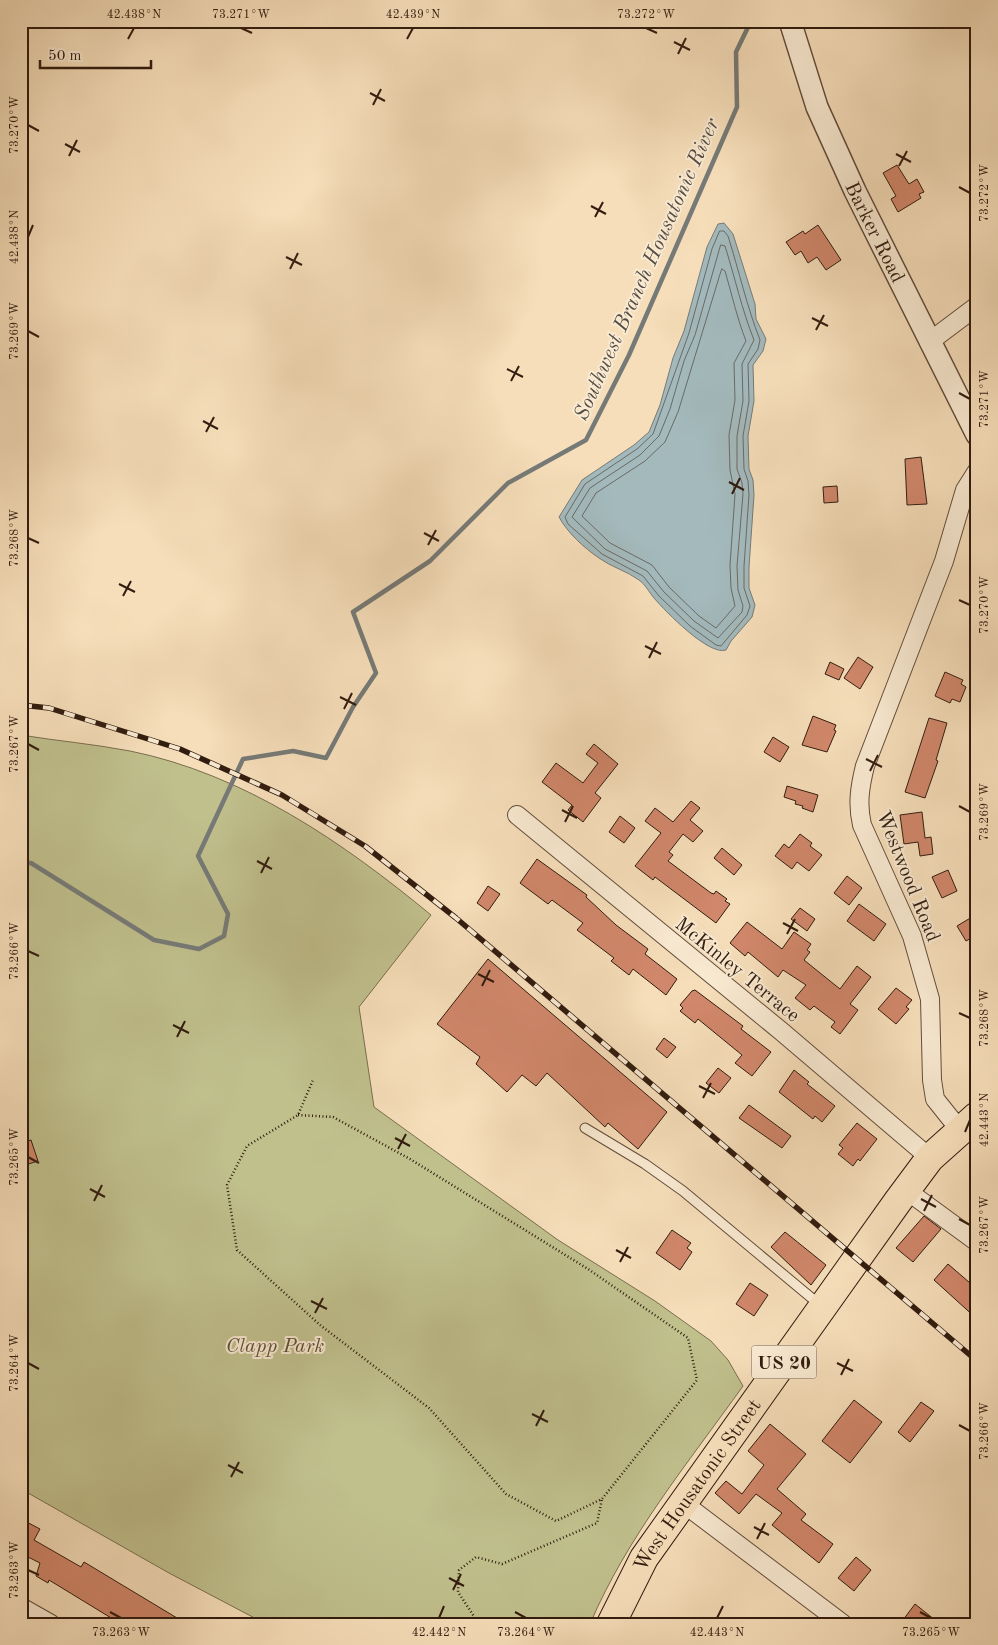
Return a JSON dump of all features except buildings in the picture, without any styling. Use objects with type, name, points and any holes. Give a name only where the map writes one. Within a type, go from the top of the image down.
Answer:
[{"type":"highway","name":"West Housatonic Street","points":[[611,1624],[644,1558],[906,1190],[930,1158],[968,1123]]},
{"type":"street","name":"Barker Road","points":[[790,21],[817,107],[855,191],[977,435]]},
{"type":"street","points":[[929,342],[977,306]]},
{"type":"street","name":"Westwood Road","points":[[968,1123],[935,1099],[932,1080],[930,999],[924,971],[912,936],[862,825],[858,808],[865,766],[944,561],[966,490],[977,471]]},
{"type":"street","name":"McKinley Terrace","points":[[517,814],[810,1054],[930,1158]]},
{"type":"street","points":[[906,1190],[977,1242]]},
{"type":"street","points":[[683,1503],[843,1624]]},
{"type":"street","points":[[21,1607],[51,1624]]},
{"type":"lane","points":[[585,1128],[645,1164],[684,1191],[823,1308]]},
{"type":"path","points":[[298,1115],[313,1080]]},
{"type":"path","points":[[298,1115],[332,1117],[410,1158],[588,1269],[688,1338],[697,1380],[602,1499],[556,1521],[506,1494],[428,1408],[320,1325],[237,1250],[228,1185],[247,1146],[298,1115]]},
{"type":"path","points":[[479,1624],[458,1592],[458,1570],[476,1557],[502,1564],[597,1523],[602,1499]]},
{"type":"green space","name":"Clapp Park","points":[[21,735],[130,751],[172,762],[213,776],[291,815],[328,838],[398,888],[431,915],[359,1007],[374,1107],[558,1240],[655,1301],[711,1341],[728,1360],[743,1386],[680,1472],[640,1531],[605,1592],[590,1624],[266,1624],[169,1573],[21,1489]]},
{"type":"water","points":[[724,223],[733,234],[755,304],[756,319],[766,339],[763,351],[753,365],[754,401],[748,436],[749,469],[753,480],[754,495],[749,588],[755,605],[752,617],[731,641],[726,650],[719,650],[709,646],[688,632],[639,580],[604,561],[588,549],[571,534],[559,517],[582,480],[634,445],[649,432],[660,405],[673,358],[684,331],[707,247],[718,224]]},
{"type":"waterway","name":"Southwest Branch Housatonic River","points":[[21,863],[31,863],[154,940],[199,949],[224,936],[228,914],[198,856],[243,759],[293,751],[326,758],[353,707],[376,673],[353,612],[430,561],[508,483],[586,440],[629,355],[737,107],[736,52],[751,21]]},
{"type":"railway","points":[[21,705],[49,708],[180,749],[282,795],[365,846],[456,918],[977,1361]]}]
